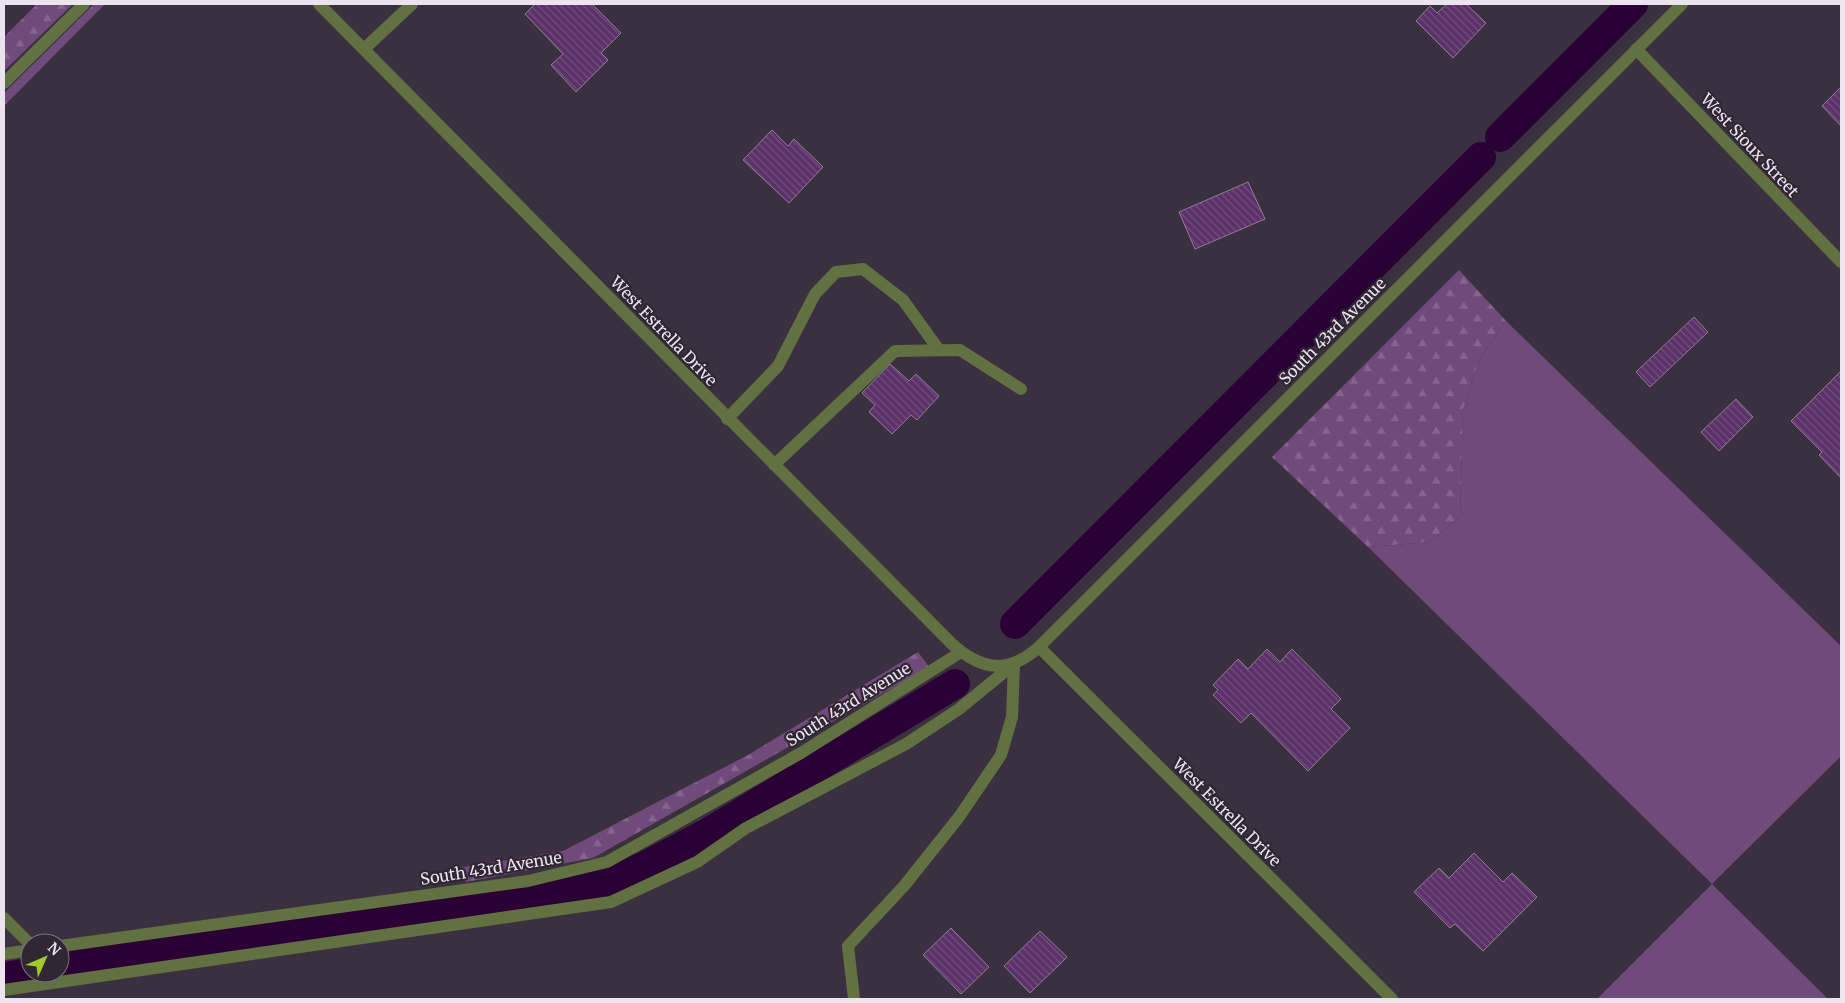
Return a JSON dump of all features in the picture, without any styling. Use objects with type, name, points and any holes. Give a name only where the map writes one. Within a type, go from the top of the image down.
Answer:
[{"type":"street","points":[[4,83],[84,4]]},
{"type":"street","name":"West Estrella Drive","points":[[319,4],[727,419],[961,652],[981,663],[997,666]]},
{"type":"street","points":[[364,49],[412,4]]},
{"type":"street","name":"South 43rd Avenue","points":[[997,666],[1014,664],[1026,658],[1039,647],[1682,4]]},
{"type":"street","name":"West Sioux Street","points":[[1636,49],[1841,262]]},
{"type":"street","points":[[727,419],[778,366],[815,294],[836,272],[863,269],[902,300],[939,350]]},
{"type":"street","points":[[774,466],[895,351],[960,350],[1021,389]]},
{"type":"street","name":"West Estrella Drive","points":[[1039,647],[1392,999]]},
{"type":"street","name":"South 43rd Avenue","points":[[70,945],[528,881],[607,862],[801,753],[961,652]]},
{"type":"street","points":[[4,990],[611,902],[697,862],[746,828],[906,744],[959,708],[1014,664]]},
{"type":"street","points":[[854,999],[848,946],[904,886],[959,816],[1001,756],[1012,716],[1014,664]]},
{"type":"street","points":[[4,918],[20,934]]},
{"type":"street","points":[[4,954],[20,952]]},
{"type":"green space","points":[[37,4],[73,4],[4,71],[4,37]]},
{"type":"green space","points":[[94,4],[105,4],[4,106],[4,93]]},
{"type":"green space","points":[[1459,270],[1506,321],[1478,362],[1463,410],[1460,517],[1429,542],[1368,547],[1272,457]]},
{"type":"green space","points":[[1506,321],[1841,646],[1841,756],[1712,884],[1368,547],[1429,542],[1460,517],[1463,410],[1478,362]]},
{"type":"green space","points":[[918,652],[929,667],[593,858],[466,882],[458,868],[563,851],[748,755]]},
{"type":"green space","points":[[1712,884],[1828,999],[1597,999]]},
{"type":"building","points":[[535,4],[592,4],[621,33],[601,53],[608,60],[576,92],[551,65],[563,54],[525,14]]},
{"type":"building","points":[[1447,4],[1466,4],[1486,23],[1453,58],[1416,21],[1430,6],[1437,13]]},
{"type":"building","points":[[1841,87],[1841,126],[1822,106]]},
{"type":"building","points":[[772,130],[788,146],[794,139],[823,167],[789,203],[743,160]]},
{"type":"building","points":[[1248,182],[1265,219],[1195,249],[1179,212]]},
{"type":"building","points":[[1694,317],[1708,332],[1650,387],[1636,372]]},
{"type":"building","points":[[890,364],[909,381],[916,374],[939,396],[917,420],[911,415],[892,434],[869,412],[875,405],[862,393]]},
{"type":"building","points":[[1841,371],[1841,478],[1819,455],[1822,452],[1791,421]]},
{"type":"building","points":[[1736,399],[1753,417],[1719,451],[1701,432]]},
{"type":"building","points":[[1267,649],[1280,662],[1292,649],[1341,699],[1331,709],[1350,728],[1308,771],[1251,713],[1241,723],[1213,695],[1218,690],[1213,685],[1238,659],[1248,669]]},
{"type":"building","points":[[1474,853],[1503,882],[1512,873],[1537,897],[1483,951],[1455,924],[1450,928],[1414,892],[1439,868],[1449,878]]},
{"type":"building","points":[[951,928],[989,967],[961,994],[923,955]]},
{"type":"building","points":[[1040,931],[1067,957],[1030,993],[1004,966]]},
{"type":"waterway","points":[[1500,137],[1633,4]]},
{"type":"waterway","points":[[1015,624],[1481,157]]},
{"type":"waterway","points":[[70,967],[549,895],[606,882],[647,865],[706,834],[955,684]]},
{"type":"waterway","points":[[4,977],[20,975]]}]
